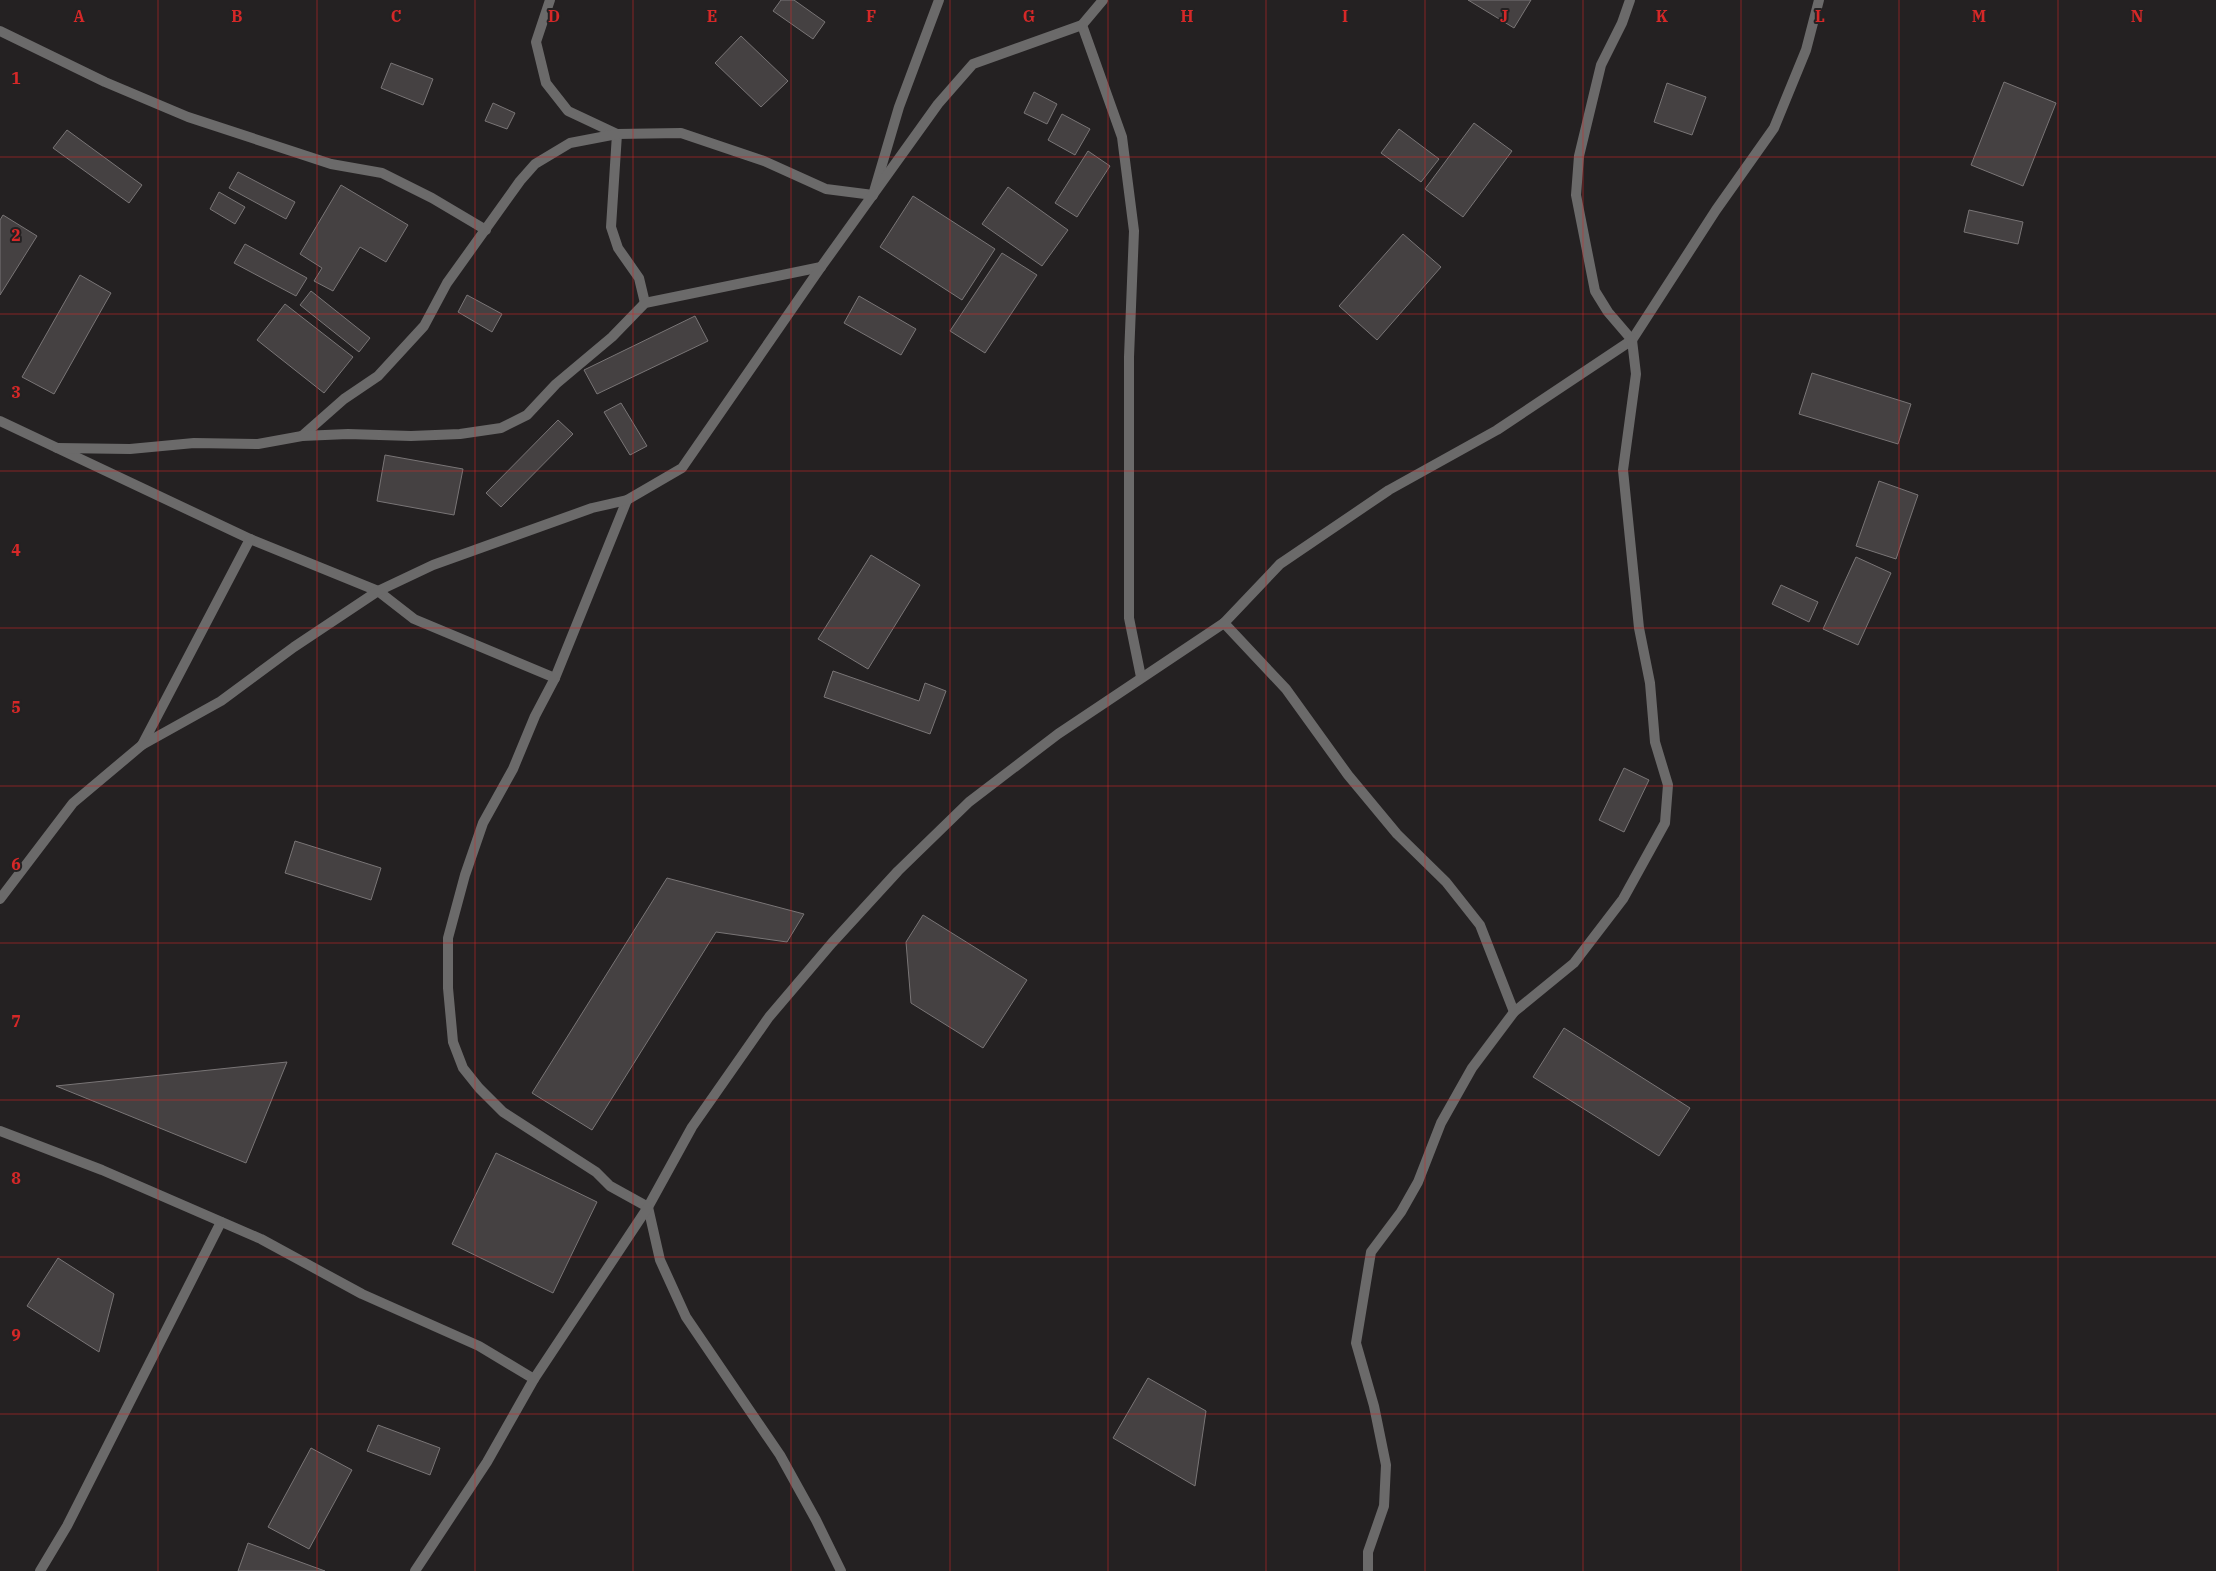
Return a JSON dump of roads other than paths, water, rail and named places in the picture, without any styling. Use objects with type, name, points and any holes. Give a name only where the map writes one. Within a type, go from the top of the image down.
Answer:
[{"type":"street","points":[[550,0],[536,42],[546,83],[568,111],[617,134]]},
{"type":"street","points":[[873,195],[899,107],[939,0]]},
{"type":"street","points":[[0,899],[73,803],[142,745],[221,701],[294,647],[378,591],[433,565],[592,508],[628,500],[682,468],[821,267],[938,104],[972,64],[1082,25],[1103,0]]},
{"type":"street","points":[[1368,1571],[1368,1552],[1384,1506],[1386,1465],[1374,1406],[1356,1343],[1371,1252],[1400,1212],[1418,1182],[1441,1123],[1472,1068],[1514,1012],[1574,963],[1623,899],[1665,823],[1668,785],[1656,742],[1650,683],[1639,628],[1623,470],[1636,374],[1632,340],[1608,312],[1596,291],[1576,195],[1579,156],[1601,65],[1622,23],[1630,0]]},
{"type":"street","points":[[415,1571],[487,1462],[534,1379],[648,1207],[692,1127],[769,1017],[898,871],[969,802],[1058,734],[1224,623],[1280,564],[1389,490],[1497,430],[1632,340],[1716,210],[1774,128],[1806,50],[1819,0]]},
{"type":"street","points":[[1082,25],[1122,137],[1134,231],[1129,357],[1129,618],[1141,677]]},
{"type":"street","points":[[0,31],[105,82],[188,117],[332,164],[382,173],[432,198],[486,230]]},
{"type":"street","points":[[302,436],[344,398],[378,376],[424,326],[448,283],[486,230],[501,205],[535,164],[570,143],[617,134],[681,133],[764,160],[826,189],[873,195]]},
{"type":"street","points":[[617,134],[611,227],[618,248],[639,278],[645,303]]},
{"type":"street","points":[[57,448],[130,449],[194,443],[258,444],[302,436],[348,434],[411,436],[460,434],[501,428],[527,415],[556,384],[612,337],[645,303],[821,267]]},
{"type":"street","points":[[0,421],[250,539],[378,591],[414,619],[555,678]]},
{"type":"street","points":[[628,500],[555,678],[535,716],[513,769],[483,824],[465,875],[448,938],[448,988],[452,1042],[463,1068],[479,1088],[504,1112],[596,1172],[610,1186],[648,1207],[660,1260],[686,1317],[780,1455],[816,1520],[841,1571]]},
{"type":"street","points":[[142,745],[250,539]]},
{"type":"street","points":[[1224,623],[1286,689],[1348,775],[1397,834],[1446,882],[1480,925],[1514,1012]]},
{"type":"street","points":[[0,1131],[102,1170],[261,1239],[362,1294],[479,1346],[534,1379]]},
{"type":"street","points":[[40,1571],[67,1526],[221,1222]]}]
